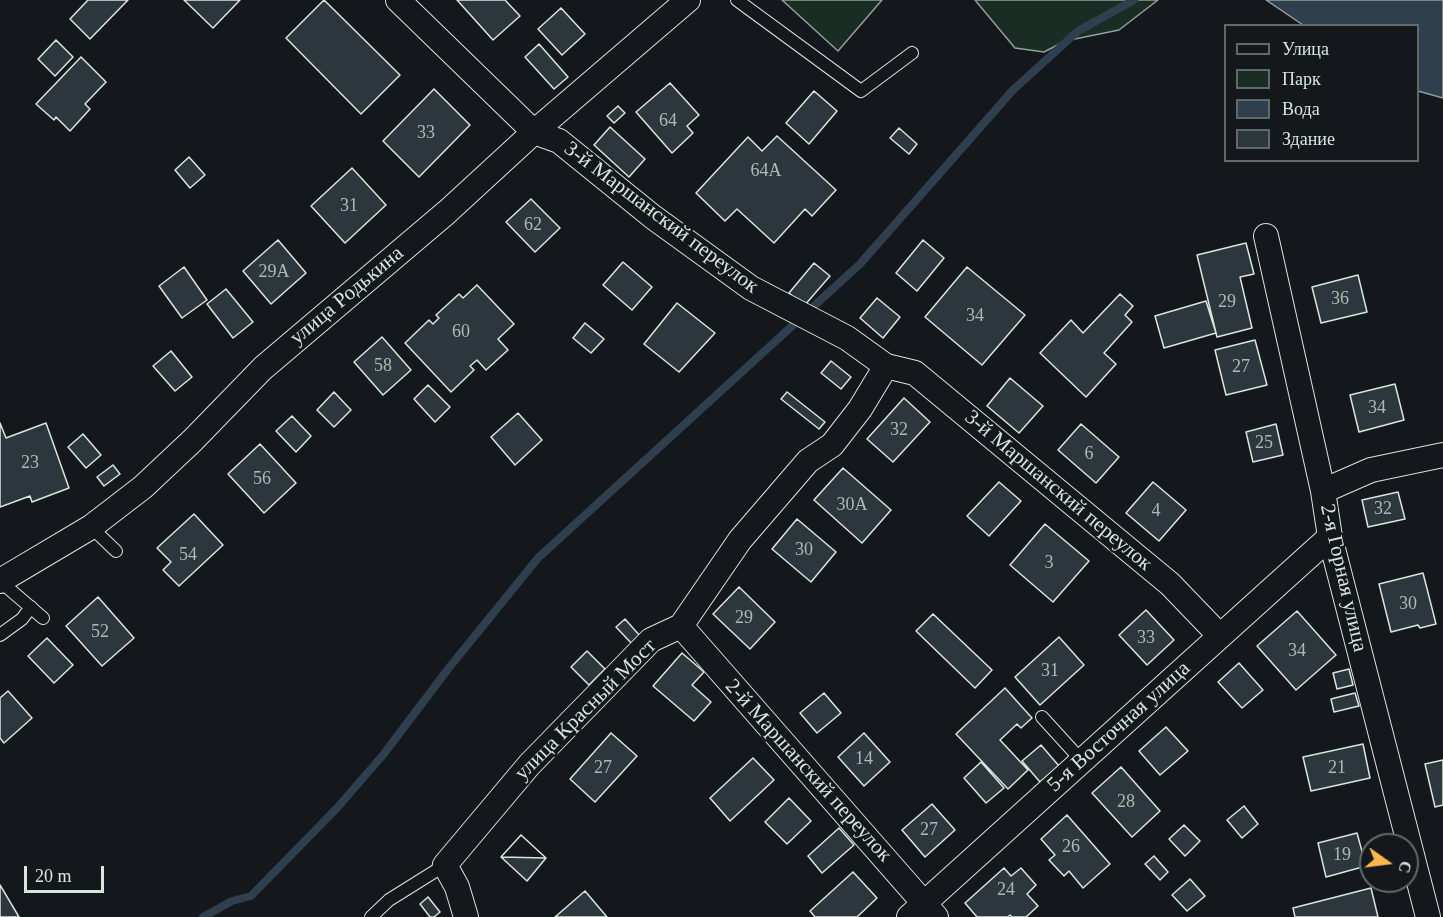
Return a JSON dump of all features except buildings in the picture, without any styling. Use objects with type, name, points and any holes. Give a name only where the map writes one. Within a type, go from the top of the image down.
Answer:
[{"type":"street","name":"3-й Маршанский переулок","points":[[398,0],[534,132],[560,141],[653,217],[751,288],[847,338],[886,366],[915,373],[1170,584],[1220,636]]},
{"type":"street","name":"улица Родькина","points":[[0,581],[91,527],[143,487],[192,441],[263,368],[447,212],[534,132],[688,0]]},
{"type":"street","name":"2-я Горная улица","points":[[1266,236],[1323,491],[1330,537],[1428,917]]},
{"type":"street","name":"улица Красный Мост","points":[[445,865],[529,765],[651,640],[681,626],[740,540],[808,461],[832,445],[860,409],[886,366]]},
{"type":"street","points":[[1323,491],[1371,471],[1443,455]]},
{"type":"street","name":"5-я Восточная улица","points":[[923,912],[1082,761],[1330,537]]},
{"type":"street","name":"2-й Маршанский переулок","points":[[681,626],[923,912]]},
{"type":"street","points":[[445,865],[457,887],[466,917]]},
{"type":"lane","points":[[736,0],[861,91],[912,53]]},
{"type":"lane","points":[[91,527],[116,551]]},
{"type":"lane","points":[[0,581],[43,618]]},
{"type":"lane","points":[[0,635],[22,619],[31,607]]},
{"type":"lane","points":[[1042,717],[1082,761]]},
{"type":"lane","points":[[371,917],[389,900],[445,865]]},
{"type":"green space","points":[[782,0],[882,0],[838,51]]},
{"type":"green space","points":[[975,0],[1158,0],[1119,30],[1065,41],[1044,52],[1015,48]]},
{"type":"water","points":[[1266,0],[1443,0],[1443,98],[1419,91],[1419,24],[1302,24]]},
{"type":"waterway","points":[[203,917],[232,901],[251,896],[337,808],[383,755],[448,669],[538,558],[860,264],[1013,90],[1078,31],[1134,0]]}]
